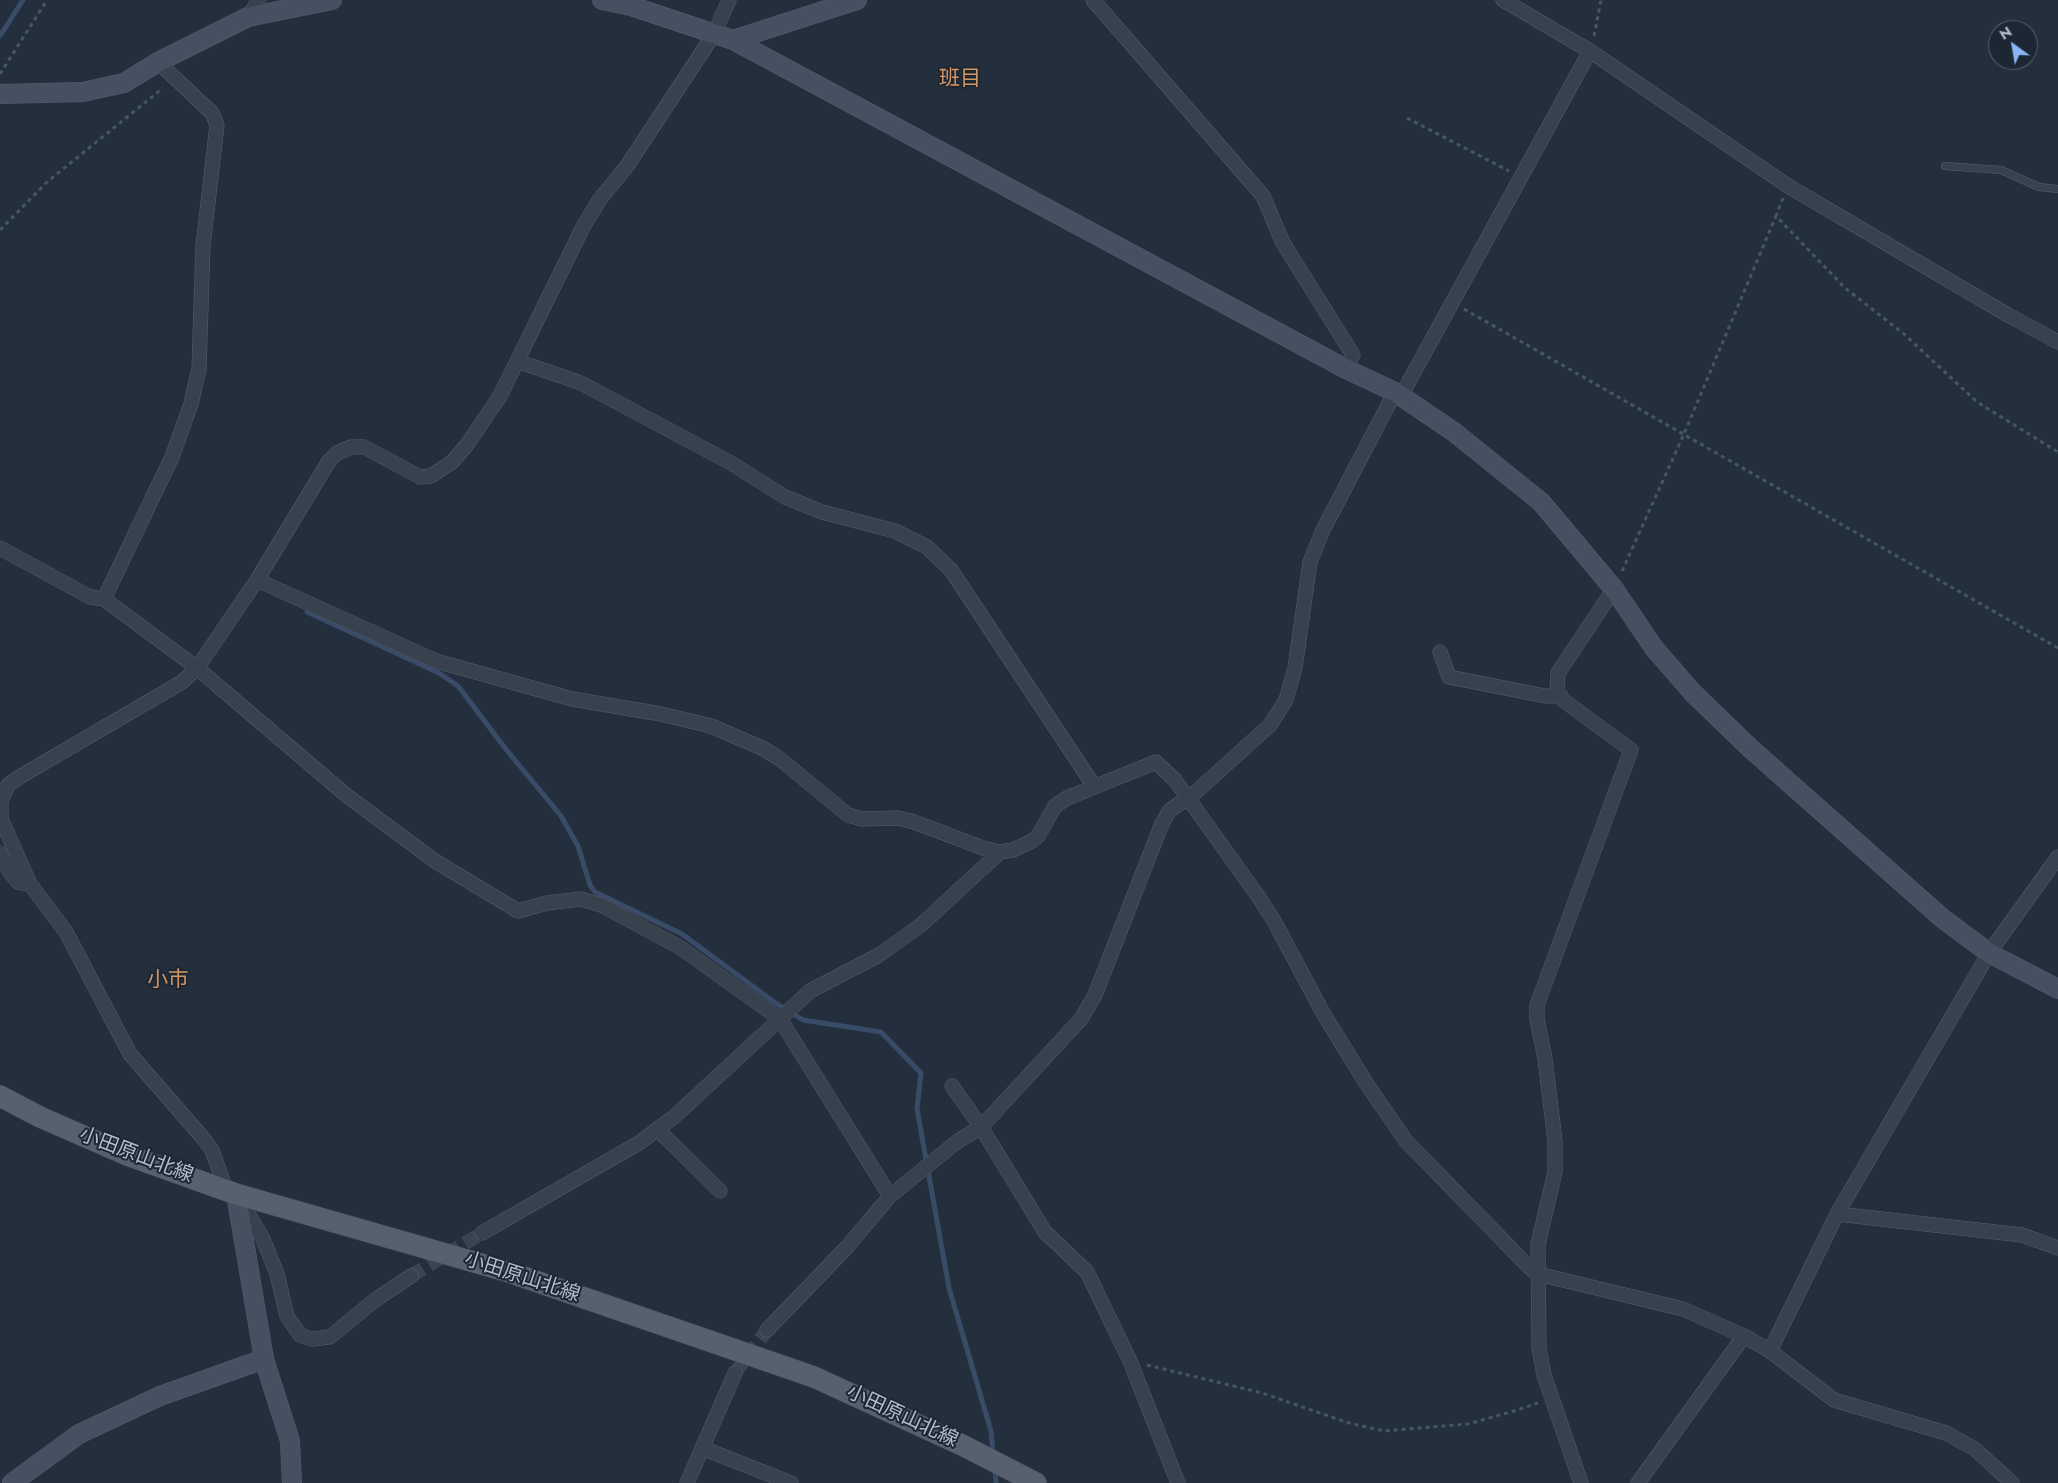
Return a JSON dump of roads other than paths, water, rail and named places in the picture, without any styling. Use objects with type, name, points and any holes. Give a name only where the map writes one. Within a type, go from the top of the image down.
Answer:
[{"type":"main road","name":"小田原山北線","points":[[0,1096],[40,1117],[127,1155],[231,1192],[509,1272],[814,1377],[1036,1483]]},
{"type":"street","points":[[248,17],[259,0]]},
{"type":"street","points":[[0,94],[83,92],[124,83],[158,62],[248,17],[332,0]]},
{"type":"street","points":[[602,0],[631,6],[733,40],[1346,369],[1398,394],[1454,432],[1541,502],[1614,589],[1654,648],[1707,707],[1757,755],[1935,911],[1989,953],[2058,989]]},
{"type":"street","points":[[411,1276],[375,1300],[330,1337],[312,1339],[300,1335],[287,1316],[277,1274],[263,1239],[231,1192],[212,1150],[130,1054],[66,932],[30,884],[1,819],[1,801],[8,785],[21,776],[182,682],[197,668],[256,580],[329,462],[338,453],[352,447],[364,447],[420,477],[431,476],[442,471],[452,462],[471,439],[500,396],[583,227],[600,200],[627,166],[714,34],[729,0]]},
{"type":"street","points":[[733,40],[856,0]]},
{"type":"street","points":[[1093,0],[1263,196],[1284,243],[1353,355],[1346,369]]},
{"type":"street","points":[[1503,0],[1590,51],[1788,186],[2008,315],[2058,342]]},
{"type":"street","points":[[767,1330],[847,1248],[890,1196],[958,1141],[981,1126],[1081,1019],[1095,995],[1161,826],[1169,811],[1188,798],[1270,725],[1286,700],[1295,668],[1310,562],[1323,530],[1398,394],[1453,303],[1590,51]]},
{"type":"street","points":[[104,599],[172,457],[191,404],[199,369],[203,246],[217,125],[212,113],[158,62]]},
{"type":"street","points":[[517,361],[581,383],[731,463],[785,497],[822,512],[896,531],[927,547],[952,570],[1094,786]]},
{"type":"street","points":[[0,548],[90,597],[104,599],[197,668],[346,795],[436,861],[518,911],[547,903],[580,900],[602,905],[681,948],[780,1018],[890,1196]]},
{"type":"street","points":[[256,580],[436,661],[572,699],[660,714],[711,726],[780,759],[848,815],[862,819],[898,818],[914,822],[983,848],[1000,852],[1013,850],[1032,841],[1038,836],[1055,806],[1067,798],[1156,762],[1188,798],[1258,896],[1347,1052],[1406,1141],[1538,1274],[1683,1309],[1744,1336],[1770,1351],[1834,1400],[1946,1433],[1975,1449],[2012,1483]]},
{"type":"street","points":[[1581,1483],[1544,1375],[1540,1348],[1538,1244],[1555,1172],[1555,1141],[1545,1059],[1537,1020],[1538,1006],[1631,750],[1563,700],[1558,692],[1558,673],[1614,589]]},
{"type":"street","points":[[1440,652],[1449,677],[1545,696],[1561,696]]},
{"type":"street","points":[[482,1233],[639,1142],[656,1130],[675,1116],[810,991],[879,955],[921,925],[1000,852]]},
{"type":"street","points":[[0,853],[9,871],[18,882],[30,884]]},
{"type":"street","points":[[1770,1351],[1837,1214],[1989,953],[2058,857]]},
{"type":"street","points":[[952,1086],[981,1126],[1045,1232],[1087,1272],[1130,1361],[1178,1483]]},
{"type":"street","points":[[656,1130],[720,1191]]},
{"type":"street","points":[[231,1192],[264,1359],[290,1441],[292,1483]]},
{"type":"street","points":[[1837,1214],[2022,1235],[2058,1248]]},
{"type":"street","points":[[1638,1483],[1744,1336]]},
{"type":"street","points":[[12,1483],[79,1434],[160,1396],[264,1359]]},
{"type":"street","points":[[686,1483],[735,1373]]},
{"type":"street","points":[[702,1448],[791,1483]]},
{"type":"lane","points":[[1945,166],[2001,170],[2039,187],[2058,189]]},
{"type":"waterway","points":[[0,36],[23,0]]},
{"type":"waterway","points":[[307,612],[439,673],[458,686],[505,748],[561,816],[578,846],[590,885],[595,892],[682,934],[774,1002],[803,1020],[881,1032],[921,1073],[917,1109],[949,1288],[991,1431],[993,1453]]},
{"type":"waterway","points":[[995,1469],[996,1483]]},
{"type":"tunnel","points":[[411,1276],[482,1233]]},
{"type":"tunnel","points":[[735,1373],[767,1330]]},
{"type":"district","name":"班目","points":[[960,80]]},
{"type":"district","name":"小市","points":[[168,981]]}]
